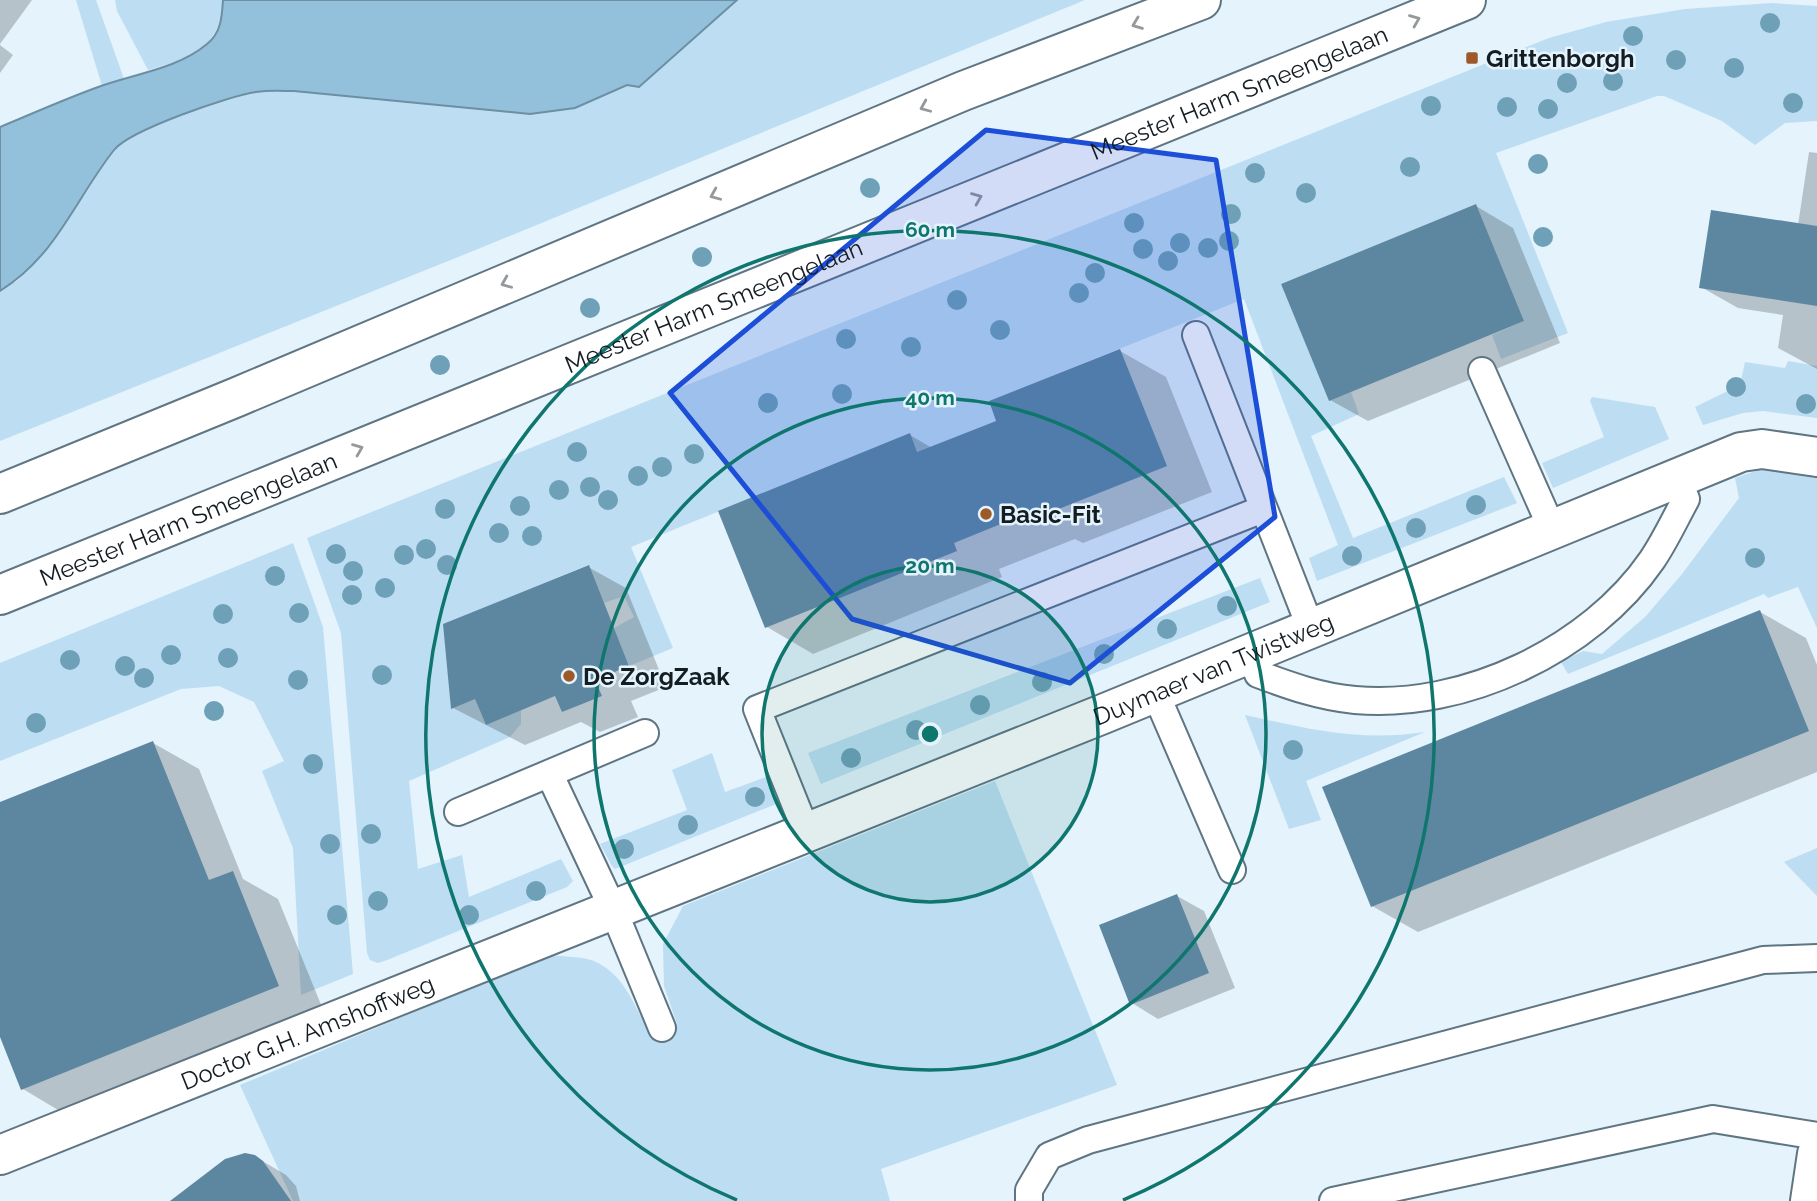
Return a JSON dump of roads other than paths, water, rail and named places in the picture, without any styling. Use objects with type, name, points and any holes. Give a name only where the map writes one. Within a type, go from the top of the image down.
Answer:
[{"type":"street","points":[[0,494],[237,397],[950,96],[1201,0]]},
{"type":"street","name":"Meester Harm Smeengelaan","points":[[0,595],[1466,0]]},
{"type":"street","name":"Duymaer van Twistweg","points":[[613,909],[1156,692],[1741,452],[1776,450],[1817,457]]},
{"type":"street","name":"Doctor G.H. Amshoffweg","points":[[0,1155],[613,909]]},
{"type":"street","points":[[1810,1201],[1817,1154]]},
{"type":"lane","points":[[1196,335],[1311,629]]},
{"type":"lane","points":[[1482,371],[1552,529]]},
{"type":"lane","points":[[1249,653],[1258,674],[1308,692],[1357,700],[1410,700],[1477,685],[1554,651],[1592,625],[1620,597],[1651,560],[1686,499],[1677,478]]},
{"type":"lane","points":[[806,831],[757,709],[1263,509]]},
{"type":"lane","points":[[1156,692],[1232,870]]},
{"type":"lane","points":[[458,812],[645,733]]},
{"type":"lane","points":[[550,775],[613,909],[662,1028]]},
{"type":"lane","points":[[1029,1201],[1029,1190],[1049,1156],[1088,1140],[1763,960],[1817,958]]},
{"type":"lane","points":[[1333,1201],[1713,1119],[1817,1136]]},
{"type":"place","name":"Grittenborgh","points":[[1472,58]]},
{"type":"place","name":"Basic-Fit","points":[[986,514]]},
{"type":"place","name":"De ZorgZaak","points":[[569,676]]}]
